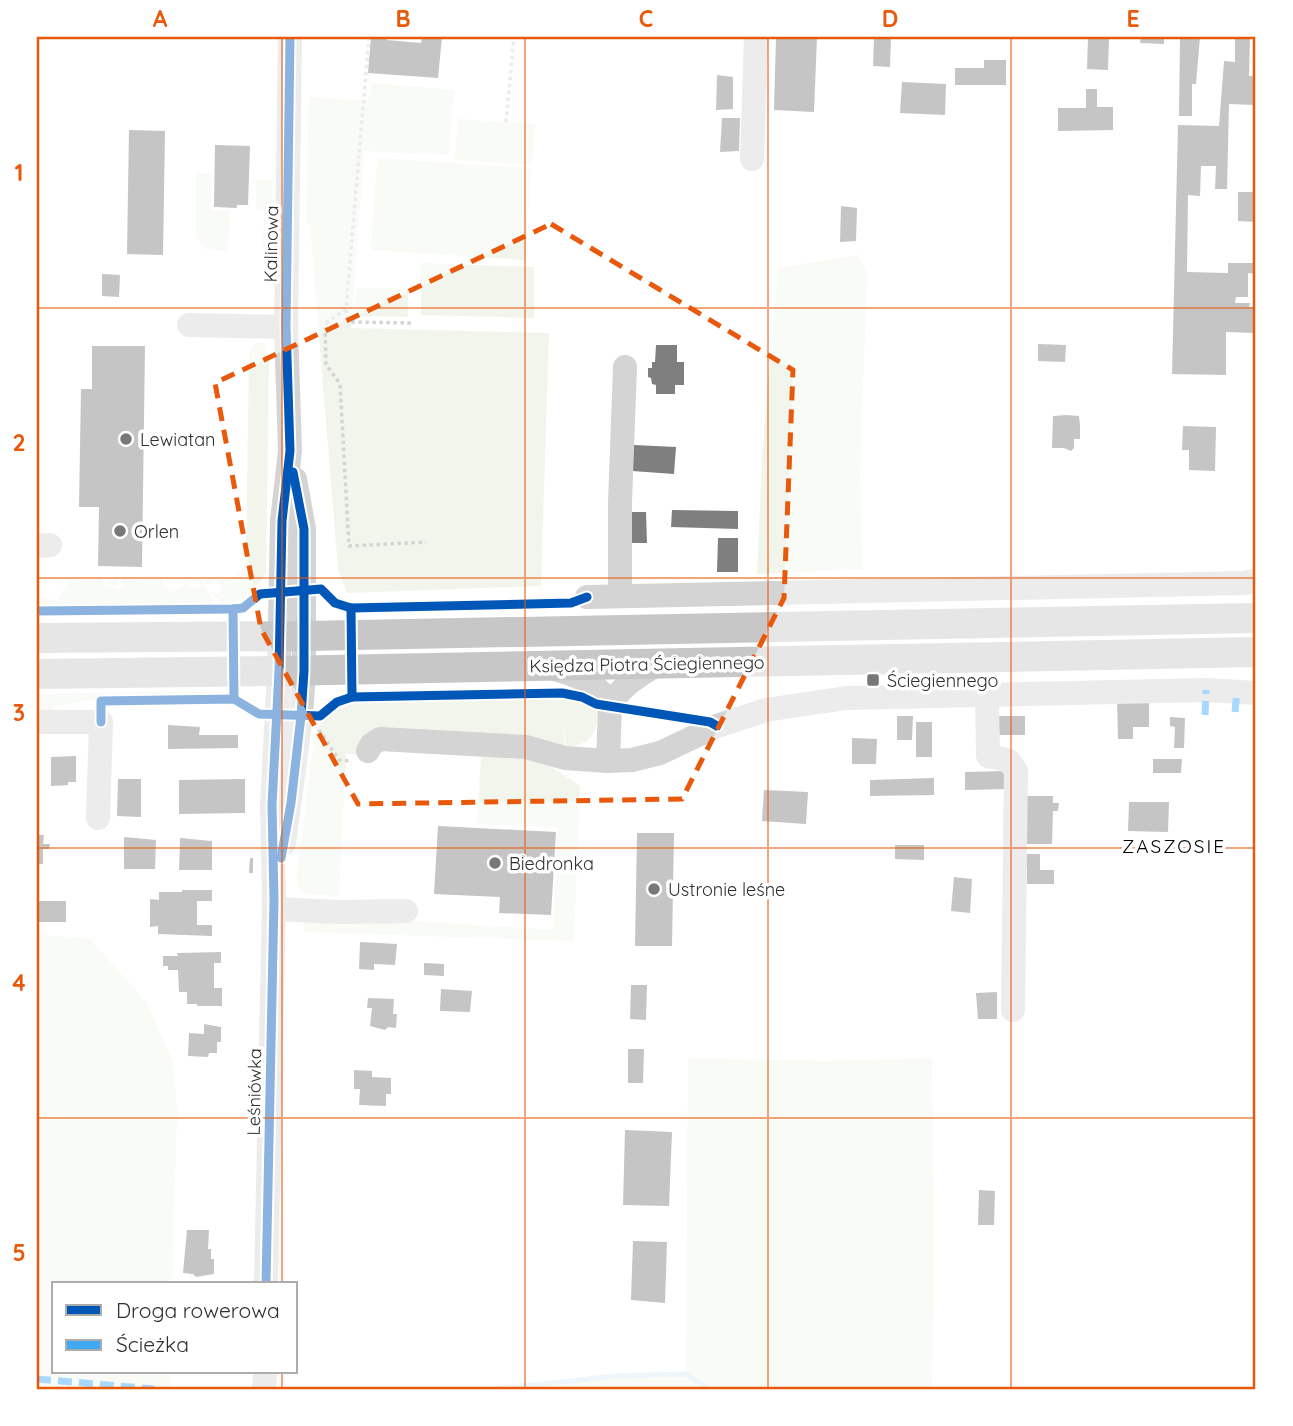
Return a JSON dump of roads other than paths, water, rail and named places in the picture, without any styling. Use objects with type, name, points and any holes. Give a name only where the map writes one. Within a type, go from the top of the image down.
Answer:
[{"type":"main road","name":"Księdza Piotra Ściegiennego","points":[[37,638],[292,636],[1256,618]]},
{"type":"main road","name":"Księdza Piotra Ściegiennego","points":[[37,674],[1256,652]]},
{"type":"street","name":"Kalinowa","points":[[290,37],[286,327],[290,451],[282,521],[292,636],[292,671]]},
{"type":"street","points":[[751,159],[756,37]]},
{"type":"street","points":[[189,325],[286,327]]},
{"type":"street","points":[[620,596],[625,367]]},
{"type":"street","points":[[587,597],[1246,583],[1256,580]]},
{"type":"street","points":[[608,761],[610,706],[619,692],[659,663]]},
{"type":"street","points":[[544,666],[586,681],[600,691],[610,706]]},
{"type":"street","name":"Leśniówka","points":[[266,1282],[274,904],[302,716],[292,671]]},
{"type":"street","points":[[363,756],[371,745],[380,739],[526,747],[565,758],[608,761],[644,758],[717,726],[766,710],[822,700],[1206,690],[1256,693]]},
{"type":"street","points":[[987,695],[988,756],[1008,760],[1016,771],[1013,1010]]},
{"type":"street","points":[[37,722],[101,722],[98,818]]},
{"type":"street","points":[[274,904],[340,912],[406,911]]},
{"type":"waterway","points":[[497,1389],[615,1376],[686,1374],[708,1389]]},
{"type":"place","name":"Lewiatan","points":[[126,439]]},
{"type":"place","name":"Orlen","points":[[120,531]]},
{"type":"place","name":"Ściegiennego","points":[[873,680]]},
{"type":"place","name":"Biedronka","points":[[495,863]]},
{"type":"place","name":"Ustronie leśne","points":[[654,889]]},
{"type":"district","name":"ZASZOSIE","points":[[1174,846]]}]
